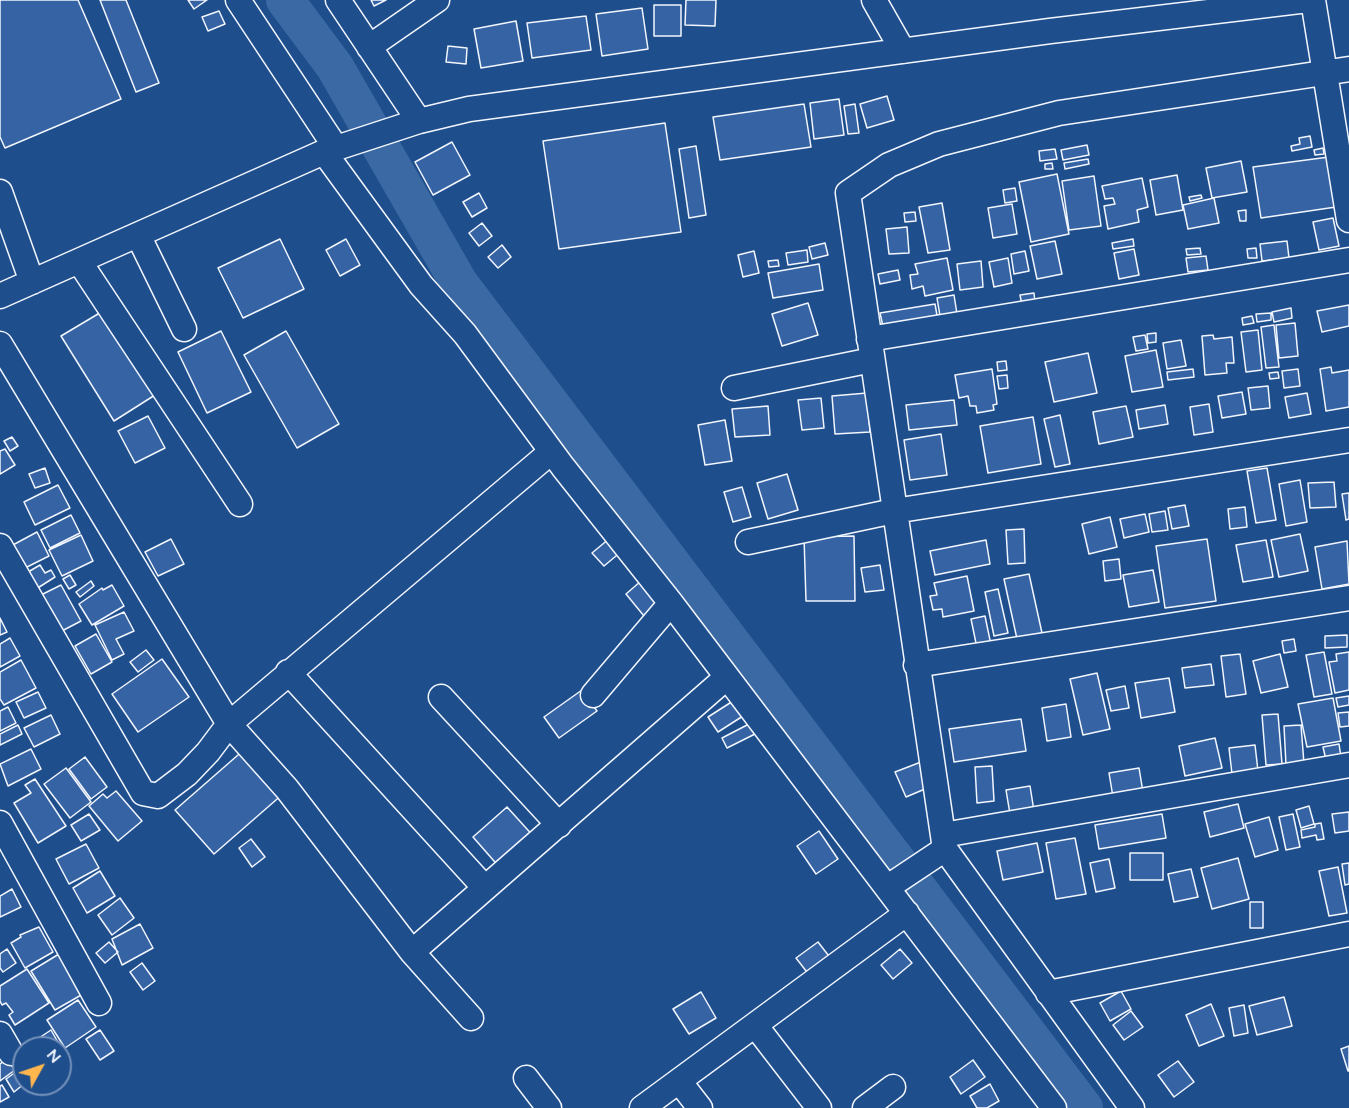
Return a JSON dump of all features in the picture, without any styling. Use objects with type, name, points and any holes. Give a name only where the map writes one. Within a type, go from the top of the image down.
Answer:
[{"type":"street","points":[[238,0],[336,148],[394,250],[421,285],[465,334],[551,452],[892,884],[907,913],[1054,1108]]},
{"type":"street","points":[[338,0],[369,46],[411,124]]},
{"type":"street","points":[[874,0],[903,51]]},
{"type":"street","points":[[0,296],[336,148],[411,124],[469,109],[903,51],[1200,6],[1308,0]]},
{"type":"street","points":[[1313,0],[1315,26],[1349,220]]},
{"type":"street","points":[[369,46],[431,2]]},
{"type":"street","points":[[1132,1108],[939,847],[916,665],[848,194],[889,165],[939,144],[1059,113],[1323,68],[1349,69]]},
{"type":"street","points":[[0,192],[32,282]]},
{"type":"street","points":[[138,235],[184,329]]},
{"type":"street","points":[[734,388],[870,349],[1349,260]]},
{"type":"street","points":[[79,261],[240,504]]},
{"type":"street","points":[[0,344],[229,724],[287,789],[412,952],[471,1018]]},
{"type":"street","points":[[748,542],[894,511],[1349,440]]},
{"type":"street","points":[[0,546],[143,793],[158,796],[187,774],[208,752],[229,724],[288,672],[551,452]]},
{"type":"street","points":[[916,665],[1349,598]]},
{"type":"street","points":[[593,695],[671,603]]},
{"type":"street","points":[[288,672],[485,888]]},
{"type":"street","points":[[412,952],[727,677]]},
{"type":"street","points":[[441,698],[559,825]]},
{"type":"street","points":[[892,884],[939,847],[1349,765]]},
{"type":"street","points":[[0,823],[99,1004]]},
{"type":"street","points":[[642,1108],[907,913]]},
{"type":"street","points":[[1048,993],[1349,934]]},
{"type":"street","points":[[755,1025],[819,1108]]},
{"type":"street","points":[[526,1078],[549,1108]]},
{"type":"street","points":[[679,1081],[700,1108]]},
{"type":"street","points":[[866,1108],[893,1087]]},
{"type":"building","points":[[0,0],[78,0],[121,99],[5,148],[0,137]]},
{"type":"building","points":[[100,0],[126,0],[159,83],[136,92]]},
{"type":"building","points":[[188,0],[207,0],[194,9]]},
{"type":"building","points":[[371,0],[386,0],[374,6]]},
{"type":"building","points":[[686,0],[716,0],[715,26],[685,25]]},
{"type":"building","points":[[654,5],[681,5],[681,36],[654,36]]},
{"type":"building","points":[[642,8],[648,49],[602,56],[596,14]]},
{"type":"building","points":[[219,11],[225,24],[208,31],[202,17]]},
{"type":"building","points":[[586,16],[591,50],[532,58],[527,23]]},
{"type":"building","points":[[516,21],[523,61],[481,68],[474,29]]},
{"type":"building","points":[[448,46],[467,48],[466,64],[446,62]]},
{"type":"building","points":[[887,96],[894,120],[867,128],[860,104]]},
{"type":"building","points":[[839,99],[844,135],[814,139],[810,103]]},
{"type":"building","points":[[804,104],[811,147],[720,160],[713,117]]},
{"type":"building","points":[[855,104],[859,133],[848,134],[844,106]]},
{"type":"building","points":[[665,123],[681,232],[559,249],[543,141]]},
{"type":"building","points":[[1310,136],[1312,147],[1292,151],[1291,146],[1300,144],[1299,138]]},
{"type":"building","points":[[452,142],[470,175],[433,195],[415,162]]},
{"type":"building","points":[[1087,145],[1089,155],[1063,160],[1061,150]]},
{"type":"building","points":[[696,146],[706,215],[689,218],[679,149]]},
{"type":"building","points":[[1323,148],[1324,154],[1315,155],[1314,150]]},
{"type":"building","points":[[1055,149],[1057,159],[1040,161],[1039,151]]},
{"type":"building","points":[[1329,157],[1336,207],[1261,218],[1253,167]]},
{"type":"building","points":[[1088,159],[1089,164],[1065,169],[1064,163]]},
{"type":"building","points":[[1241,161],[1247,192],[1212,198],[1206,168]]},
{"type":"building","points":[[1052,163],[1053,169],[1045,169],[1045,164]]},
{"type":"building","points":[[1057,174],[1069,234],[1031,242],[1019,182]]},
{"type":"building","points":[[1177,175],[1183,210],[1156,215],[1150,180]]},
{"type":"building","points":[[1094,176],[1101,226],[1069,230],[1062,181]]},
{"type":"building","points":[[1142,178],[1148,207],[1137,210],[1139,222],[1108,229],[1104,206],[1115,204],[1113,198],[1105,199],[1102,186]]},
{"type":"building","points":[[1015,188],[1017,201],[1005,203],[1003,190]]},
{"type":"building","points":[[479,193],[487,208],[472,217],[463,202]]},
{"type":"building","points":[[1201,195],[1202,198],[1190,201],[1189,197]]},
{"type":"building","points":[[1214,198],[1219,223],[1188,229],[1183,205]]},
{"type":"building","points":[[942,203],[950,250],[928,253],[919,207]]},
{"type":"building","points":[[1012,204],[1017,234],[993,238],[988,208]]},
{"type":"building","points":[[1246,210],[1246,221],[1240,221],[1238,211]]},
{"type":"building","points":[[915,212],[916,221],[905,222],[904,213]]},
{"type":"building","points":[[1333,218],[1339,246],[1319,250],[1313,222]]},
{"type":"building","points":[[482,223],[492,236],[479,246],[469,233]]},
{"type":"building","points":[[907,227],[909,253],[889,254],[886,229]]},
{"type":"building","points":[[280,239],[304,289],[243,318],[218,268]]},
{"type":"building","points":[[346,239],[360,265],[340,276],[326,250]]},
{"type":"building","points":[[1133,239],[1134,246],[1113,249],[1112,243]]},
{"type":"building","points":[[1055,241],[1062,274],[1037,279],[1030,246]]},
{"type":"building","points":[[1287,241],[1289,258],[1262,261],[1260,244]]},
{"type":"building","points":[[825,243],[828,255],[812,259],[809,247]]},
{"type":"building","points":[[502,245],[511,257],[498,268],[488,257]]},
{"type":"building","points":[[1200,248],[1201,254],[1187,255],[1186,249]]},
{"type":"building","points":[[1256,248],[1257,258],[1248,258],[1247,249]]},
{"type":"building","points":[[1134,249],[1139,275],[1119,279],[1114,253]]},
{"type":"building","points":[[807,250],[808,262],[788,265],[786,253]]},
{"type":"building","points":[[754,251],[759,273],[743,277],[738,255]]},
{"type":"building","points":[[1025,251],[1029,271],[1014,274],[1011,254]]},
{"type":"building","points":[[1206,256],[1208,270],[1188,272],[1186,258]]},
{"type":"building","points":[[947,258],[953,290],[925,296],[923,286],[912,289],[910,275],[918,274],[915,264]]},
{"type":"building","points":[[1008,258],[1012,283],[994,287],[989,262]]},
{"type":"building","points":[[778,260],[779,266],[769,267],[768,261]]},
{"type":"building","points":[[981,261],[983,287],[960,290],[957,264]]},
{"type":"building","points":[[819,264],[823,290],[773,298],[768,273]]},
{"type":"building","points":[[898,270],[900,280],[880,284],[878,274]]},
{"type":"building","points":[[1034,293],[1035,303],[1022,305],[1020,295]]},
{"type":"building","points":[[954,295],[957,314],[940,316],[937,298]]},
{"type":"building","points":[[808,303],[818,335],[782,346],[772,314]]},
{"type":"building","points":[[935,304],[938,321],[884,331],[880,313]]},
{"type":"building","points":[[1349,305],[1349,326],[1322,332],[1317,311]]},
{"type":"building","points":[[1291,308],[1292,318],[1274,322],[1272,312]]},
{"type":"building","points":[[103,311],[155,395],[114,421],[61,336]]},
{"type":"building","points":[[1271,313],[1271,320],[1257,322],[1256,314]]},
{"type":"building","points":[[1252,316],[1254,323],[1243,325],[1242,318]]},
{"type":"building","points":[[1295,323],[1298,356],[1279,358],[1276,325]]},
{"type":"building","points":[[1274,325],[1279,367],[1266,368],[1261,327]]},
{"type":"building","points":[[1258,330],[1262,370],[1246,372],[1241,332]]},
{"type":"building","points":[[221,331],[251,392],[207,413],[178,352]]},
{"type":"building","points":[[286,331],[339,424],[297,448],[244,355]]},
{"type":"building","points":[[1156,333],[1156,342],[1148,343],[1147,334]]},
{"type":"building","points":[[1145,335],[1148,349],[1136,351],[1133,337]]},
{"type":"building","points":[[1213,335],[1214,339],[1232,337],[1234,363],[1226,363],[1227,373],[1205,375],[1202,336]]},
{"type":"building","points":[[1181,340],[1186,366],[1167,369],[1163,343]]},
{"type":"building","points":[[1156,350],[1163,387],[1132,392],[1125,356]]},
{"type":"building","points":[[1088,353],[1097,393],[1054,402],[1045,362]]},
{"type":"building","points":[[1006,361],[1007,370],[998,371],[997,362]]},
{"type":"building","points":[[1331,367],[1332,373],[1349,370],[1349,407],[1326,411],[1320,369]]},
{"type":"building","points":[[992,369],[997,404],[993,405],[994,410],[977,413],[976,406],[970,406],[968,396],[959,398],[955,375]]},
{"type":"building","points":[[1193,369],[1194,377],[1168,380],[1167,372]]},
{"type":"building","points":[[1298,369],[1300,386],[1284,388],[1282,371]]},
{"type":"building","points":[[1278,372],[1279,378],[1270,379],[1269,373]]},
{"type":"building","points":[[1007,375],[1008,388],[999,389],[997,376]]},
{"type":"building","points":[[1268,386],[1270,408],[1251,410],[1248,388]]},
{"type":"building","points":[[1242,392],[1246,414],[1222,418],[1218,396]]},
{"type":"building","points":[[867,393],[870,432],[835,434],[832,396]]},
{"type":"building","points":[[1307,393],[1311,414],[1289,418],[1285,397]]},
{"type":"building","points":[[821,398],[824,428],[802,430],[798,400]]},
{"type":"building","points":[[954,400],[957,425],[909,430],[906,405]]},
{"type":"building","points":[[1209,404],[1213,432],[1194,435],[1190,407]]},
{"type":"building","points":[[1165,405],[1168,424],[1139,429],[1136,410]]},
{"type":"building","points":[[768,406],[770,435],[735,437],[732,409]]},
{"type":"building","points":[[1126,406],[1133,437],[1099,444],[1093,412]]},
{"type":"building","points":[[1060,415],[1070,464],[1055,467],[1044,419]]},
{"type":"building","points":[[148,416],[165,448],[135,463],[118,431]]},
{"type":"building","points":[[1033,417],[1041,464],[988,473],[980,426]]},
{"type":"building","points":[[725,420],[732,461],[705,465],[698,425]]},
{"type":"building","points":[[941,434],[947,475],[910,480],[904,440]]},
{"type":"building","points":[[12,437],[18,446],[10,451],[4,441]]},
{"type":"building","points":[[5,449],[15,465],[0,474],[0,451]]},
{"type":"building","points":[[45,468],[50,483],[35,488],[29,474]]},
{"type":"building","points":[[1267,468],[1276,520],[1256,523],[1247,471]]},
{"type":"building","points":[[787,474],[798,510],[768,519],[757,483]]},
{"type":"building","points":[[1300,480],[1307,522],[1286,526],[1279,484]]},
{"type":"building","points":[[1334,482],[1336,507],[1310,508],[1308,483]]},
{"type":"building","points":[[58,485],[70,508],[35,525],[24,502]]},
{"type":"building","points":[[742,487],[751,517],[733,522],[724,492]]},
{"type":"building","points":[[1349,493],[1349,519],[1346,520],[1342,494]]},
{"type":"building","points":[[1185,505],[1189,526],[1172,529],[1168,508]]},
{"type":"building","points":[[1245,507],[1247,527],[1230,529],[1228,509]]},
{"type":"building","points":[[1165,511],[1168,530],[1152,532],[1149,514]]},
{"type":"building","points":[[1145,514],[1149,532],[1124,538],[1120,519]]},
{"type":"building","points":[[71,515],[80,533],[50,548],[41,530]]},
{"type":"building","points":[[1110,517],[1117,547],[1089,554],[1082,524]]},
{"type":"building","points":[[1024,529],[1025,563],[1008,564],[1006,530]]},
{"type":"building","points":[[37,532],[49,556],[23,569],[11,546]]},
{"type":"building","points":[[1300,534],[1308,571],[1279,577],[1271,540]]},
{"type":"building","points":[[81,535],[93,561],[62,576],[49,550]]},
{"type":"building","points":[[854,536],[855,601],[806,601],[804,537]]},
{"type":"building","points":[[610,538],[622,551],[604,566],[592,553]]},
{"type":"building","points":[[171,539],[184,564],[158,576],[145,552]]},
{"type":"building","points":[[1207,539],[1216,601],[1165,608],[1156,546]]},
{"type":"building","points":[[986,540],[990,564],[935,575],[930,551]]},
{"type":"building","points":[[1266,540],[1273,577],[1243,582],[1236,545]]},
{"type":"building","points":[[1347,541],[1349,584],[1322,589],[1315,547]]},
{"type":"building","points":[[1119,559],[1121,579],[1105,581],[1103,561]]},
{"type":"building","points":[[40,565],[45,573],[51,570],[55,577],[33,591],[23,575]]},
{"type":"building","points":[[880,565],[884,590],[865,592],[861,568]]},
{"type":"building","points":[[1153,570],[1159,602],[1129,607],[1123,575]]},
{"type":"building","points":[[1029,574],[1042,633],[1017,639],[1004,579]]},
{"type":"building","points":[[70,575],[76,585],[69,589],[63,579]]},
{"type":"building","points":[[967,576],[974,611],[943,617],[942,609],[933,610],[930,596],[937,595],[934,583]]},
{"type":"building","points":[[91,581],[94,586],[80,597],[76,592]]},
{"type":"building","points":[[641,581],[660,603],[644,616],[626,594]]},
{"type":"building","points":[[61,585],[81,621],[58,633],[39,596]]},
{"type":"building","points":[[112,585],[124,606],[92,625],[79,604],[102,588],[103,590]]},
{"type":"building","points":[[998,589],[1008,633],[994,636],[985,592]]},
{"type":"building","points":[[124,612],[134,631],[116,639],[124,654],[112,660],[95,625]]},
{"type":"building","points":[[985,616],[991,645],[977,648],[971,619]]},
{"type":"building","points":[[0,618],[7,632],[0,635]]},
{"type":"building","points":[[96,634],[112,662],[91,674],[75,646]]},
{"type":"building","points":[[1347,635],[1347,647],[1325,648],[1325,636]]},
{"type":"building","points":[[10,638],[20,656],[0,667],[0,644]]},
{"type":"building","points":[[1294,639],[1296,651],[1284,653],[1282,641]]},
{"type":"building","points":[[146,650],[154,660],[138,672],[130,662]]},
{"type":"building","points":[[1324,652],[1332,694],[1314,697],[1306,655]]},
{"type":"building","points":[[1349,652],[1349,690],[1335,693],[1329,662],[1337,661],[1336,654]]},
{"type":"building","points":[[1240,654],[1246,694],[1226,697],[1221,656]]},
{"type":"building","points":[[1280,654],[1288,687],[1261,693],[1253,661]]},
{"type":"building","points":[[162,659],[189,697],[138,732],[112,694]]},
{"type":"building","points":[[21,660],[36,688],[4,705],[0,699],[0,672]]},
{"type":"building","points":[[1211,664],[1214,685],[1185,688],[1182,668]]},
{"type":"building","points":[[1097,673],[1110,729],[1083,735],[1070,679]]},
{"type":"building","points":[[1169,678],[1175,712],[1141,718],[1135,683]]},
{"type":"building","points":[[1125,686],[1129,708],[1111,711],[1106,690]]},
{"type":"building","points":[[582,690],[597,711],[559,738],[544,717]]},
{"type":"building","points":[[38,692],[46,708],[24,718],[16,702]]},
{"type":"building","points":[[1349,696],[1349,705],[1338,707],[1336,698]]},
{"type":"building","points":[[1333,698],[1341,741],[1307,747],[1298,704]]},
{"type":"building","points":[[733,701],[743,716],[718,732],[708,717]]},
{"type":"building","points":[[1066,704],[1071,737],[1047,741],[1042,708]]},
{"type":"building","points":[[8,707],[16,723],[0,731],[0,711]]},
{"type":"building","points":[[1349,712],[1349,726],[1340,727],[1338,713]]},
{"type":"building","points":[[1278,714],[1282,764],[1266,765],[1262,715]]},
{"type":"building","points":[[51,715],[60,734],[34,747],[24,728]]},
{"type":"building","points":[[1021,719],[1026,751],[954,762],[949,729]]},
{"type":"building","points":[[749,724],[755,734],[727,748],[722,738]]},
{"type":"building","points":[[18,725],[22,734],[0,745],[0,734]]},
{"type":"building","points":[[1301,725],[1304,764],[1286,765],[1284,726]]},
{"type":"building","points":[[1215,738],[1222,768],[1185,776],[1179,746]]},
{"type":"building","points":[[1339,744],[1341,757],[1326,760],[1323,747]]},
{"type":"building","points":[[1255,745],[1258,771],[1232,774],[1229,748]]},
{"type":"building","points":[[246,748],[284,793],[214,854],[175,810]]},
{"type":"building","points":[[31,749],[41,769],[8,786],[0,764]]},
{"type":"building","points":[[85,757],[107,787],[91,799],[69,769]]},
{"type":"building","points":[[921,762],[932,786],[906,797],[895,772]]},
{"type":"building","points":[[992,766],[994,801],[977,803],[975,767]]},
{"type":"building","points":[[66,768],[91,802],[70,818],[44,784]]},
{"type":"building","points":[[1139,768],[1143,792],[1113,797],[1109,773]]},
{"type":"building","points":[[35,779],[66,826],[38,843],[14,803],[31,793],[25,785]]},
{"type":"building","points":[[1030,786],[1034,811],[1010,814],[1006,790]]},
{"type":"building","points":[[116,791],[142,821],[118,841],[89,806],[103,794],[107,798]]},
{"type":"building","points":[[1238,804],[1244,828],[1210,837],[1204,812]]},
{"type":"building","points":[[1309,806],[1314,824],[1301,828],[1296,810]]},
{"type":"building","points":[[507,807],[536,839],[501,869],[473,837]]},
{"type":"building","points":[[1349,812],[1349,831],[1335,833],[1332,814]]},
{"type":"building","points":[[89,814],[100,830],[81,841],[71,825]]},
{"type":"building","points":[[1162,814],[1166,838],[1099,849],[1095,825]]},
{"type":"building","points":[[1293,814],[1300,847],[1286,850],[1279,817]]},
{"type":"building","points":[[1269,817],[1278,850],[1255,857],[1245,824]]},
{"type":"building","points":[[1321,823],[1324,839],[1317,840],[1316,835],[1302,838],[1301,830]]},
{"type":"building","points":[[819,831],[838,859],[816,874],[797,846]]},
{"type":"building","points":[[1075,838],[1086,894],[1056,899],[1046,843]]},
{"type":"building","points":[[251,839],[265,857],[252,867],[239,848]]},
{"type":"building","points":[[1037,843],[1043,872],[1003,880],[997,851]]},
{"type":"building","points":[[86,844],[99,868],[69,884],[56,859]]},
{"type":"building","points":[[1130,853],[1163,853],[1163,880],[1130,880]]},
{"type":"building","points":[[1238,858],[1249,899],[1212,909],[1201,868]]},
{"type":"building","points":[[1109,859],[1115,888],[1096,892],[1090,863]]},
{"type":"building","points":[[1349,863],[1349,884],[1345,885],[1342,864]]},
{"type":"building","points":[[1338,867],[1347,913],[1329,916],[1319,871]]},
{"type":"building","points":[[1191,869],[1198,897],[1174,902],[1168,874]]},
{"type":"building","points":[[100,871],[115,896],[87,913],[73,888]]},
{"type":"building","points":[[12,889],[21,907],[0,917],[0,896]]},
{"type":"building","points":[[120,898],[134,918],[112,935],[98,915]]},
{"type":"building","points":[[1250,902],[1263,902],[1263,928],[1250,928]]},
{"type":"building","points":[[140,924],[153,948],[122,965],[112,939]]},
{"type":"building","points":[[39,927],[53,952],[25,968],[11,943],[21,937],[20,935]]},
{"type":"building","points":[[109,942],[118,952],[105,963],[96,953]]},
{"type":"building","points":[[818,942],[832,960],[810,976],[796,958]]},
{"type":"building","points":[[7,949],[16,963],[3,972],[0,968],[0,954]]},
{"type":"building","points":[[900,949],[912,963],[893,979],[881,965]]},
{"type":"building","points":[[59,954],[83,994],[55,1010],[31,971]]},
{"type":"building","points":[[142,963],[155,981],[143,990],[130,972]]},
{"type":"building","points":[[27,969],[49,1003],[15,1025],[9,1015],[13,1012],[6,1003],[2,1005],[0,1001],[0,986]]},
{"type":"building","points":[[1121,991],[1131,1009],[1110,1021],[1100,1003]]},
{"type":"building","points":[[701,992],[716,1018],[689,1034],[673,1009]]},
{"type":"building","points":[[1284,997],[1292,1026],[1257,1035],[1249,1006]]},
{"type":"building","points":[[78,1000],[96,1027],[72,1043],[72,1036],[57,1036],[47,1020]]},
{"type":"building","points":[[1211,1004],[1224,1036],[1199,1046],[1186,1015]]},
{"type":"building","points":[[1244,1005],[1248,1033],[1234,1036],[1229,1008]]},
{"type":"building","points":[[1131,1011],[1143,1027],[1124,1040],[1113,1025]]},
{"type":"building","points":[[51,1030],[54,1036],[42,1036]]},
{"type":"building","points":[[100,1030],[114,1051],[100,1060],[86,1039]]},
{"type":"building","points":[[1349,1046],[1349,1071],[1348,1071],[1341,1049]]},
{"type":"building","points":[[7,1059],[12,1066],[12,1072],[0,1081],[0,1064]]},
{"type":"building","points":[[973,1060],[985,1077],[961,1094],[950,1077]]},
{"type":"building","points":[[1178,1061],[1194,1082],[1174,1097],[1158,1075]]},
{"type":"building","points":[[12,1075],[12,1089],[6,1079]]},
{"type":"building","points":[[990,1084],[999,1101],[987,1108],[977,1108],[970,1096]]},
{"type":"building","points":[[2,1085],[9,1097],[0,1102],[0,1086]]},
{"type":"waterway","points":[[285,0],[335,67],[459,283],[1084,1108]]}]
